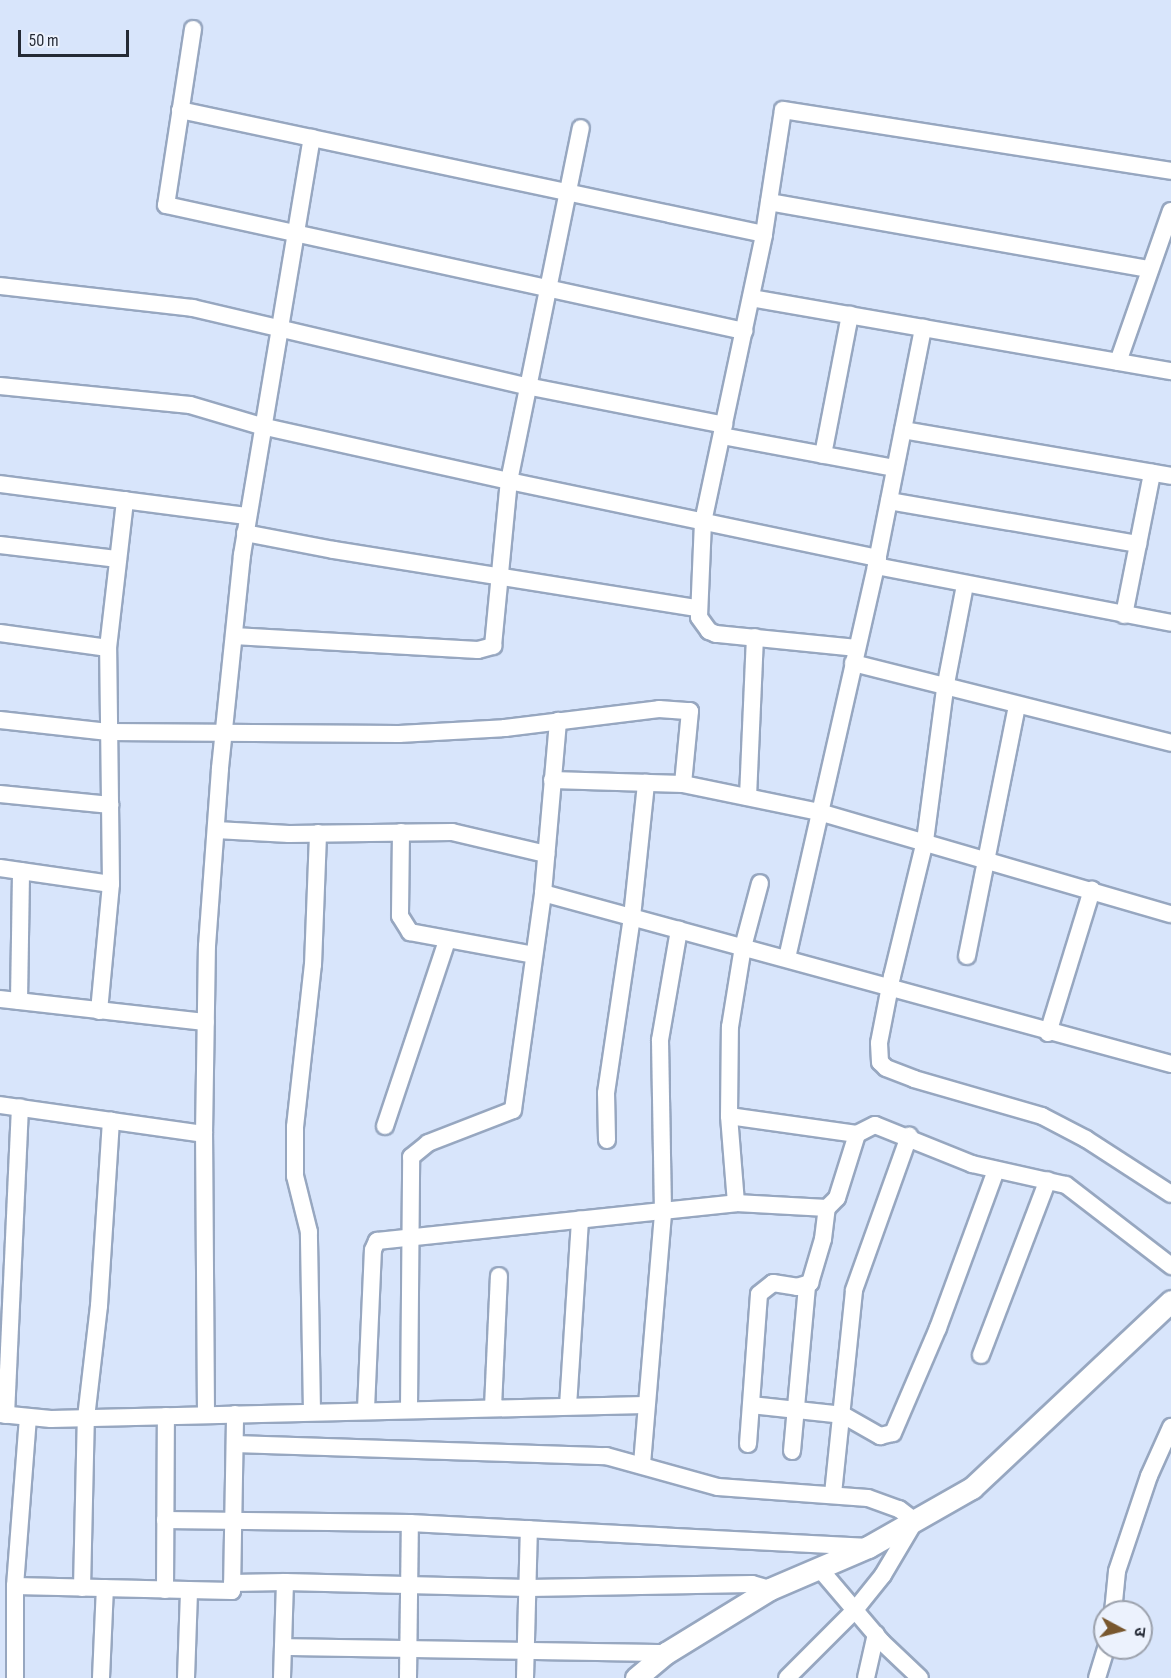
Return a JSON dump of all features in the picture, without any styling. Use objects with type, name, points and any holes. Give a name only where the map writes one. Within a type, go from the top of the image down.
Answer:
[{"type":"street","points":[[193,29],[166,205],[744,332]]},
{"type":"street","points":[[180,110],[764,234]]},
{"type":"street","points":[[1171,171],[783,110],[752,298],[704,522],[698,608],[709,631],[855,655],[945,689],[1171,743]]},
{"type":"street","points":[[234,636],[486,650],[493,646],[497,632],[509,481],[526,386],[581,128]]},
{"type":"street","points":[[206,1414],[204,1134],[206,1022],[216,830],[246,524],[293,232],[312,138]]},
{"type":"street","points":[[769,202],[1149,269]]},
{"type":"street","points":[[1118,362],[1171,211]]},
{"type":"street","points":[[0,286],[193,308],[277,330],[723,430],[823,455],[895,468]]},
{"type":"street","points":[[752,298],[1171,371]]},
{"type":"street","points":[[823,455],[850,315]]},
{"type":"street","points":[[787,958],[877,562],[923,328]]},
{"type":"street","points":[[0,386],[190,405],[261,426],[704,522],[965,585],[1171,623]]},
{"type":"street","points":[[903,430],[1171,476]]},
{"type":"street","points":[[1124,615],[1152,472]]},
{"type":"street","points":[[0,484],[125,500],[501,576],[698,608]]},
{"type":"street","points":[[99,1011],[111,884],[108,648],[125,500]]},
{"type":"street","points":[[889,501],[1137,544]]},
{"type":"street","points":[[0,545],[118,559]]},
{"type":"street","points":[[965,585],[945,689],[925,841],[890,985],[878,1054],[886,1068],[1042,1116],[1086,1139],[1171,1194]]},
{"type":"street","points":[[0,633],[108,648]]},
{"type":"street","points":[[748,797],[755,637]]},
{"type":"street","points":[[967,956],[1017,706]]},
{"type":"street","points":[[0,720],[108,732],[224,736],[399,734],[558,721],[659,709],[690,711],[683,784]]},
{"type":"street","points":[[409,1408],[408,1238],[411,1157],[428,1143],[513,1110],[543,893],[558,721]]},
{"type":"street","points":[[552,780],[683,784],[819,812],[988,858],[1171,914]]},
{"type":"street","points":[[607,1140],[606,1094],[632,917],[646,783]]},
{"type":"street","points":[[0,794],[110,806]]},
{"type":"street","points":[[216,830],[318,833],[452,832],[546,854]]},
{"type":"street","points":[[401,832],[400,916],[404,926],[418,936],[534,955]]},
{"type":"street","points":[[312,1412],[309,1232],[295,1166],[296,1127],[313,965],[318,833]]},
{"type":"street","points":[[0,868],[111,884]]},
{"type":"street","points":[[19,1001],[21,871]]},
{"type":"street","points":[[736,1203],[729,1116],[730,1027],[743,947],[760,883]]},
{"type":"street","points":[[1048,1033],[1092,890]]},
{"type":"street","points":[[543,893],[890,985],[1048,1033],[1171,1064]]},
{"type":"street","points":[[642,1464],[645,1405],[663,1212],[660,1040],[679,930]]},
{"type":"street","points":[[385,1126],[447,941]]},
{"type":"street","points":[[0,999],[206,1022]]},
{"type":"street","points":[[0,1105],[204,1134]]},
{"type":"street","points":[[21,1107],[8,1203],[3,1414],[86,1418],[409,1408],[645,1405]]},
{"type":"street","points":[[729,1116],[857,1134],[875,1125],[996,1170],[1048,1180],[1086,1197],[1171,1266]]},
{"type":"street","points":[[82,1588],[86,1418],[99,1306],[111,1120]]},
{"type":"street","points":[[748,1444],[759,1294],[773,1283],[796,1287],[807,1285],[813,1279],[824,1239],[827,1208],[837,1198],[857,1134]]},
{"type":"street","points":[[833,1494],[843,1415],[854,1290],[909,1136]]},
{"type":"street","points":[[751,1405],[843,1415],[880,1437],[890,1436],[898,1428],[996,1170]]},
{"type":"street","points":[[981,1355],[1048,1180]]},
{"type":"street","points":[[366,1409],[373,1250],[380,1240],[736,1203],[827,1208]]},
{"type":"street","points":[[568,1406],[580,1219]]},
{"type":"street","points":[[493,1407],[499,1276]]},
{"type":"street","points":[[792,1451],[807,1285]]},
{"type":"street","points":[[636,1678],[666,1653],[770,1589],[868,1547],[972,1488],[1169,1306]]},
{"type":"street","points":[[15,1586],[232,1591],[236,1414]]},
{"type":"street","points":[[165,1590],[166,1416]]},
{"type":"street","points":[[15,1678],[15,1586],[28,1417]]},
{"type":"street","points":[[1114,1600],[1117,1571],[1149,1476],[1171,1427]]},
{"type":"street","points":[[235,1444],[564,1452],[642,1464],[718,1486],[833,1494],[882,1503],[915,1521]]},
{"type":"street","points":[[165,1520],[410,1523],[868,1547]]},
{"type":"street","points":[[787,1678],[855,1610],[883,1575],[915,1521]]},
{"type":"street","points":[[408,1678],[410,1523]]},
{"type":"street","points":[[525,1678],[529,1529]]},
{"type":"street","points":[[819,1568],[876,1634],[920,1678]]},
{"type":"street","points":[[282,1678],[285,1582]]},
{"type":"street","points":[[232,1583],[409,1583],[529,1588],[752,1584],[770,1589]]},
{"type":"street","points":[[101,1678],[105,1588]]},
{"type":"street","points":[[186,1678],[189,1590]]},
{"type":"street","points":[[866,1678],[876,1634]]},
{"type":"street","points":[[283,1647],[526,1653],[651,1650],[666,1653]]},
{"type":"street","points":[[1097,1678],[1102,1660]]}]
